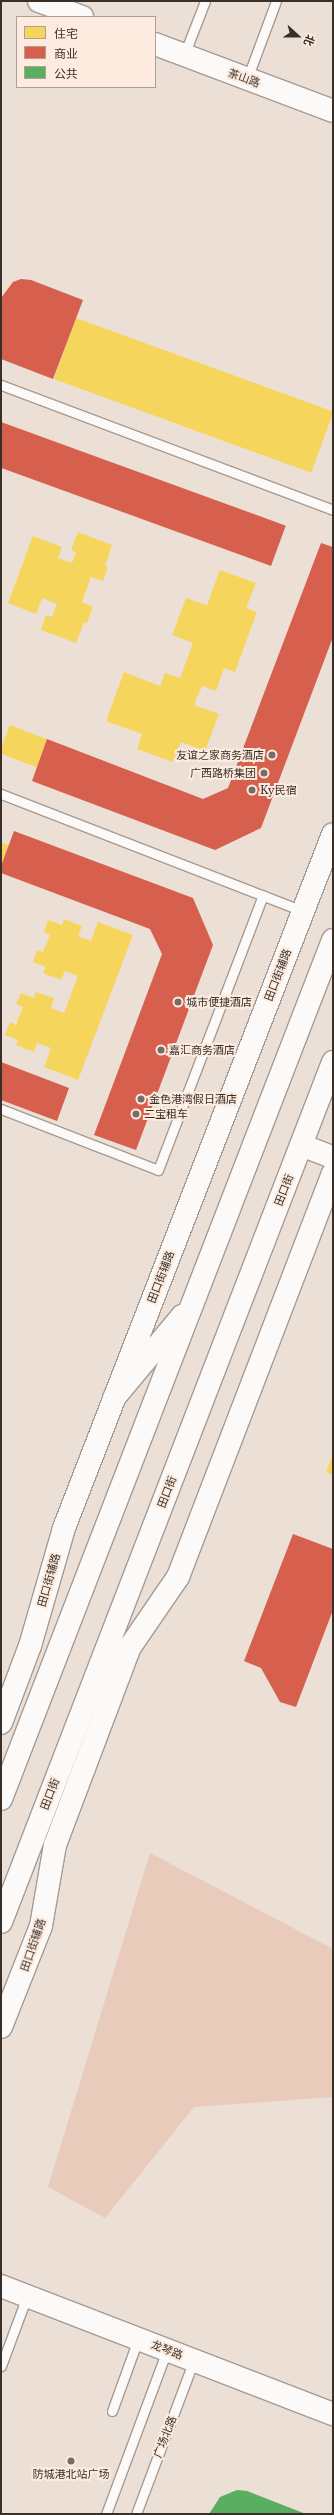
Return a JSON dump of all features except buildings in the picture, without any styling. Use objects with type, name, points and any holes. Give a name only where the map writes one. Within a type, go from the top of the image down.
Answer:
[{"type":"main road","points":[[39,1],[79,16]]},
{"type":"main road","name":"茶山路","points":[[156,44],[333,111]]},
{"type":"main road","name":"田口街辅路","points":[[1,1723],[30,1646],[64,1528],[333,834]]},
{"type":"main road","points":[[1,1799],[333,940]]},
{"type":"main road","name":"田口街","points":[[1,1922],[333,1062]]},
{"type":"main road","points":[[301,1145],[333,1157]]},
{"type":"main road","name":"田口街辅路","points":[[1,2027],[41,1926],[55,1845],[130,1647],[178,1577],[328,1200],[333,1173]]},
{"type":"main road","points":[[114,1398],[194,1301]]},
{"type":"main road","name":"龙琴路","points":[[1,2286],[333,2414]]},
{"type":"lane","points":[[184,55],[205,1]]},
{"type":"lane","points":[[247,79],[276,1]]},
{"type":"lane","points":[[1,385],[333,510]]},
{"type":"lane","points":[[1,794],[303,910]]},
{"type":"lane","points":[[1,1109],[158,1170],[263,895]]},
{"type":"lane","points":[[1,2366],[3,2355],[27,2296]]},
{"type":"lane","points":[[112,2411],[138,2339]]},
{"type":"lane","points":[[106,2514],[167,2350]]},
{"type":"lane","name":"广场北路","points":[[136,2514],[194,2360]]},
{"type":"shaded area","points":[[150,1853],[333,1949],[333,2097],[194,2107],[105,2218],[48,2187]]},
{"type":"place","name":"友谊之家商务酒店","points":[[272,755]]},
{"type":"place","name":"广西路桥集团","points":[[264,773]]},
{"type":"place","name":"Ky民宿","points":[[252,790]]},
{"type":"place","name":"城市便捷酒店","points":[[178,1002]]},
{"type":"place","name":"嘉汇商务酒店","points":[[161,1050]]},
{"type":"place","name":"金色港湾假日酒店","points":[[141,1099]]},
{"type":"place","name":"二宝租车","points":[[136,1114]]},
{"type":"place","name":"防城港北站广场","points":[[71,2461]]}]
